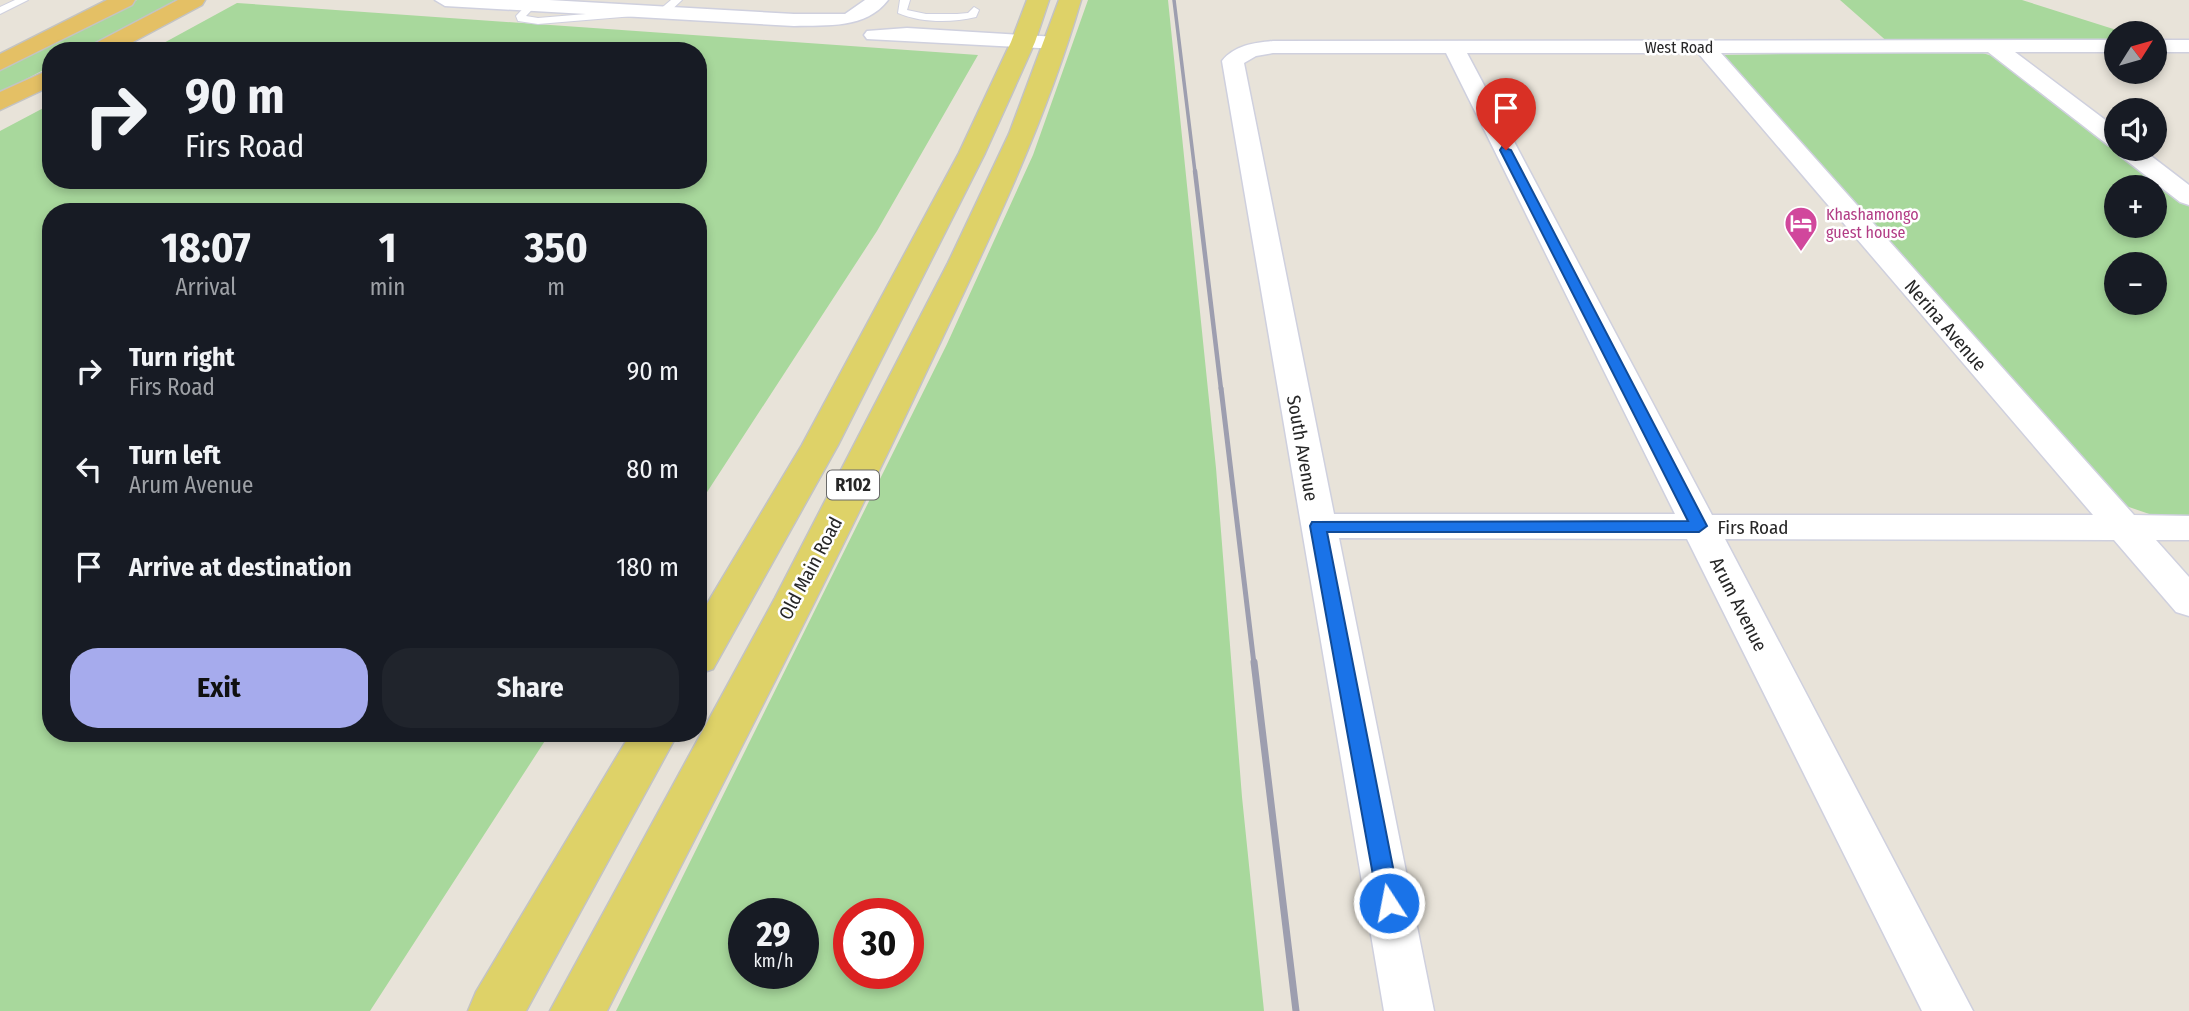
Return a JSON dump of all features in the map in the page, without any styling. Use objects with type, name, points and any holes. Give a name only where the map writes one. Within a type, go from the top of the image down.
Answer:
[{"type":"highway","points":[[0,63],[124,0]]},
{"type":"highway","points":[[115,42],[194,0]]},
{"type":"highway","points":[[0,102],[42,81]]},
{"type":"main road","name":"Old Main Road","points":[[578,1011],[873,448],[1018,149],[1048,30],[1038,0]]},
{"type":"main road","name":"Old Main Road","points":[[707,641],[820,445],[972,153],[1048,30]]},
{"type":"main road","points":[[496,1011],[650,742]]},
{"type":"street","points":[[444,0],[615,5],[794,20],[863,22],[907,34],[1048,30]]},
{"type":"street","points":[[1993,46],[2104,131]]},
{"type":"street","name":"West Road","points":[[1242,53],[1273,47],[2104,46]]},
{"type":"street","points":[[2167,46],[2189,46]]},
{"type":"street","name":"Arum Avenue","points":[[1453,47],[1948,1011]]},
{"type":"street","name":"Nerina Avenue","points":[[1704,47],[2189,602]]},
{"type":"street","name":"South Avenue","points":[[1242,53],[1233,61],[1234,73],[1409,1011]]},
{"type":"street","points":[[2142,161],[2189,197]]},
{"type":"street","name":"Firs Road","points":[[1318,526],[2189,528]]},
{"type":"lane","points":[[0,11],[23,0]]},
{"type":"lane","points":[[905,0],[902,11],[914,15],[962,18],[970,17],[974,10]]},
{"type":"lane","points":[[533,3],[522,16],[524,20],[661,8]]},
{"type":"green space","points":[[137,0],[176,0],[97,42],[55,42]]},
{"type":"green space","points":[[1088,0],[1168,0],[1216,468],[1242,797],[1264,1011],[616,1011],[947,344],[1033,155]]},
{"type":"green space","points":[[1840,0],[2022,0],[2104,26],[2104,43],[1890,44]]},
{"type":"green space","points":[[237,3],[978,55],[877,231],[707,492],[707,203],[42,203],[42,742],[544,742],[370,1011],[0,1011],[0,131],[42,109],[42,189],[707,189],[707,42],[166,42]]},
{"type":"green space","points":[[42,49],[42,71],[0,93],[0,70]]},
{"type":"green space","points":[[1976,51],[1999,58],[2104,139],[2104,161],[2132,161],[2150,175],[2104,175],[2104,238],[2167,238],[2167,188],[2189,205],[2189,518],[2158,517],[2126,506],[1721,55]]},
{"type":"railway","points":[[1174,0],[1195,172]]},
{"type":"railway","points":[[1195,171],[1221,389]]},
{"type":"railway","points":[[1221,388],[1254,664]]},
{"type":"railway","points":[[1254,662],[1296,1011]]},
{"type":"place","name":"Khashamongo guest house","points":[[1801,253]]},
{"type":"route","points":[[1389,903],[1318,526],[1699,526],[1506,150]]}]
